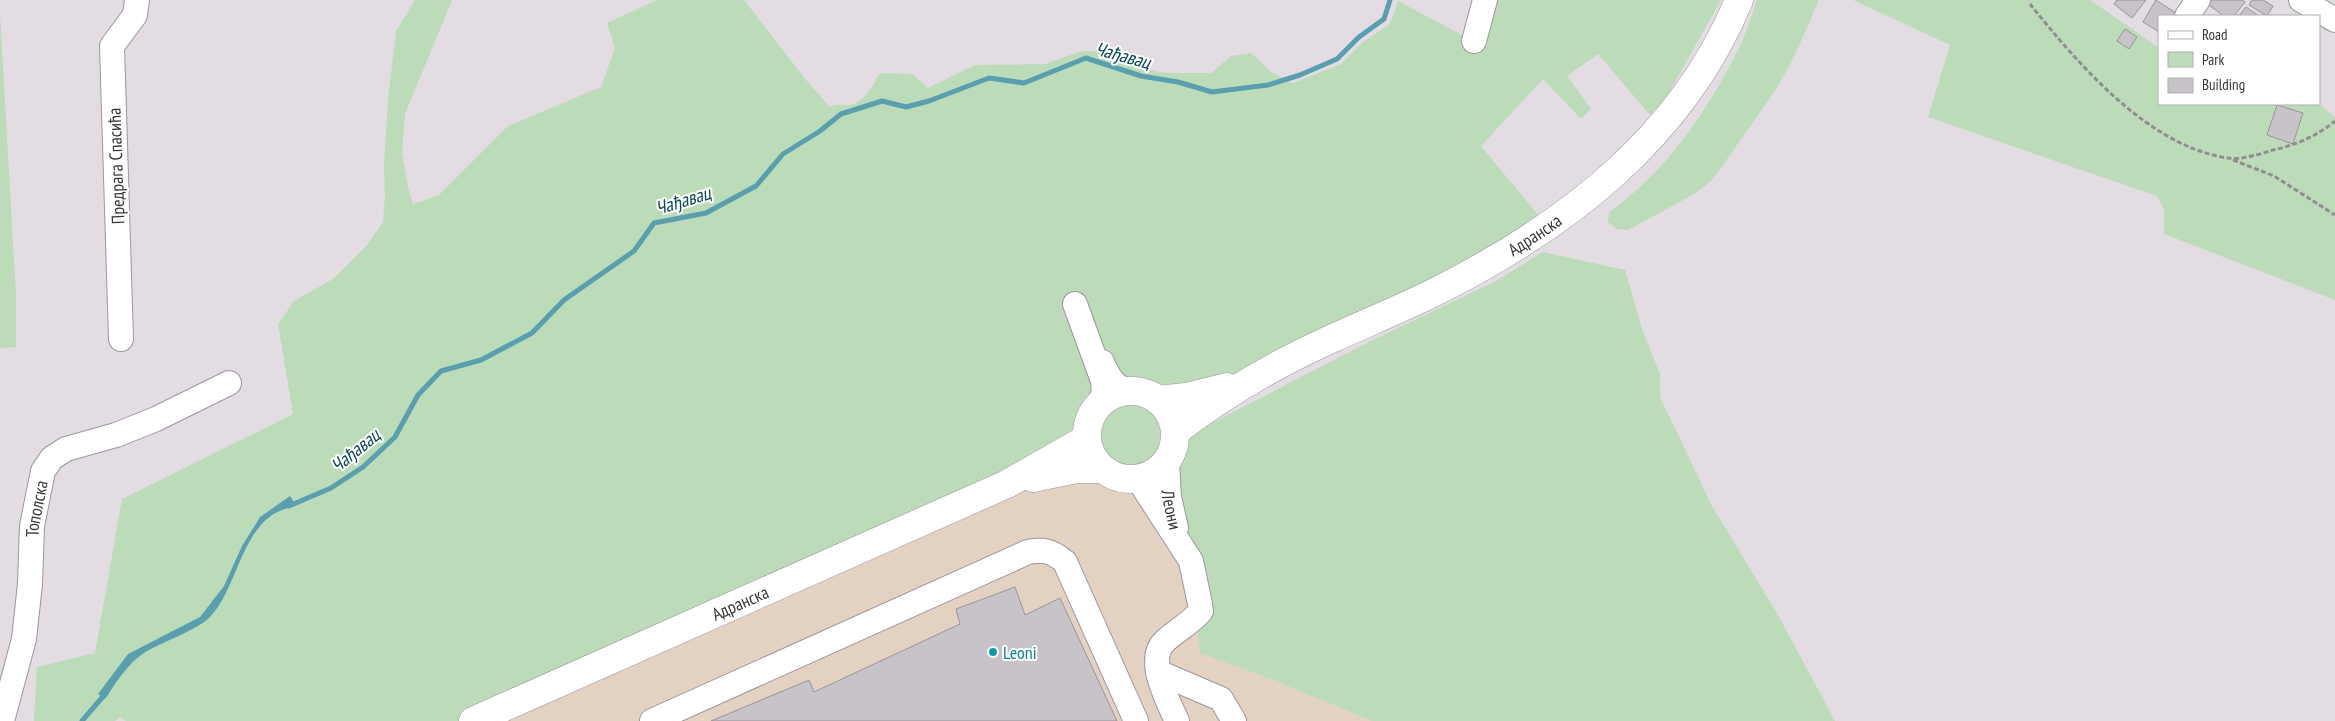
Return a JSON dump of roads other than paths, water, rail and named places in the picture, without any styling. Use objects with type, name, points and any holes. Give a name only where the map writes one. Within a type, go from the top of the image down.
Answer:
[{"type":"main road","name":"Адранска","points":[[1175,432],[1203,411],[1329,340],[1431,294],[1480,268],[1526,241],[1584,201],[1634,155],[1679,103],[1710,58],[1739,0]]},
{"type":"main road","name":"Адранска","points":[[1158,400],[1186,397],[1255,380]]},
{"type":"main road","points":[[1128,391],[1139,391],[1158,400],[1168,411],[1175,432],[1175,442],[1166,462],[1152,474],[1138,479],[1123,479],[1102,469],[1090,453],[1086,439],[1091,415],[1098,405],[1116,393],[1128,391]]},
{"type":"main road","name":"Адранска","points":[[473,721],[1007,484],[1086,439]]},
{"type":"main road","name":"Адранска","points":[[1007,484],[1065,471],[1102,469]]},
{"type":"street","name":"Предрага Спасића","points":[[122,339],[112,46],[135,15],[137,0]]},
{"type":"street","points":[[1474,41],[1485,0]]},
{"type":"street","points":[[2188,15],[2198,0]]},
{"type":"street","points":[[2301,0],[2335,20]]},
{"type":"street","points":[[1075,304],[1109,378],[1117,387],[1128,391]]},
{"type":"street","points":[[1087,333],[1103,381],[1104,393],[1098,405]]},
{"type":"street","name":"Тополска","points":[[2,721],[24,639],[30,584],[32,526],[43,471],[52,458],[66,449],[116,435],[156,419],[229,382]]},
{"type":"street","name":"Леони","points":[[1166,462],[1169,497],[1179,542]]},
{"type":"street","name":"Леони","points":[[1138,479],[1179,542]]},
{"type":"street","points":[[1178,721],[1164,691],[1158,672],[1158,650],[1164,642],[1201,611],[1191,561],[1179,542]]},
{"type":"street","points":[[652,721],[1028,552],[1044,549],[1056,554],[1065,562],[1136,721]]},
{"type":"street","points":[[1158,672],[1221,699],[1234,721]]},
{"type":"water","points":[[290,496],[296,505],[272,515],[261,525],[252,537],[225,595],[208,619],[195,628],[138,657],[122,674],[105,699],[98,694],[128,654],[200,617],[224,586],[242,546],[260,517]]},
{"type":"waterway","name":"Чађавац","points":[[289,506],[331,488],[363,467],[395,437],[418,395],[441,371],[481,360],[532,333],[564,300],[634,251],[654,223],[706,213],[756,186],[783,154],[820,131],[841,114],[882,101],[906,107],[929,101],[989,78],[1024,83],[1086,58],[1141,76],[1178,82],[1212,92],[1268,85],[1300,75],[1337,59],[1359,37],[1384,19],[1390,0]]},
{"type":"waterway","name":"Чађавац","points":[[82,721],[106,693]]},
{"type":"place","name":"Leoni","points":[[993,652]]}]
